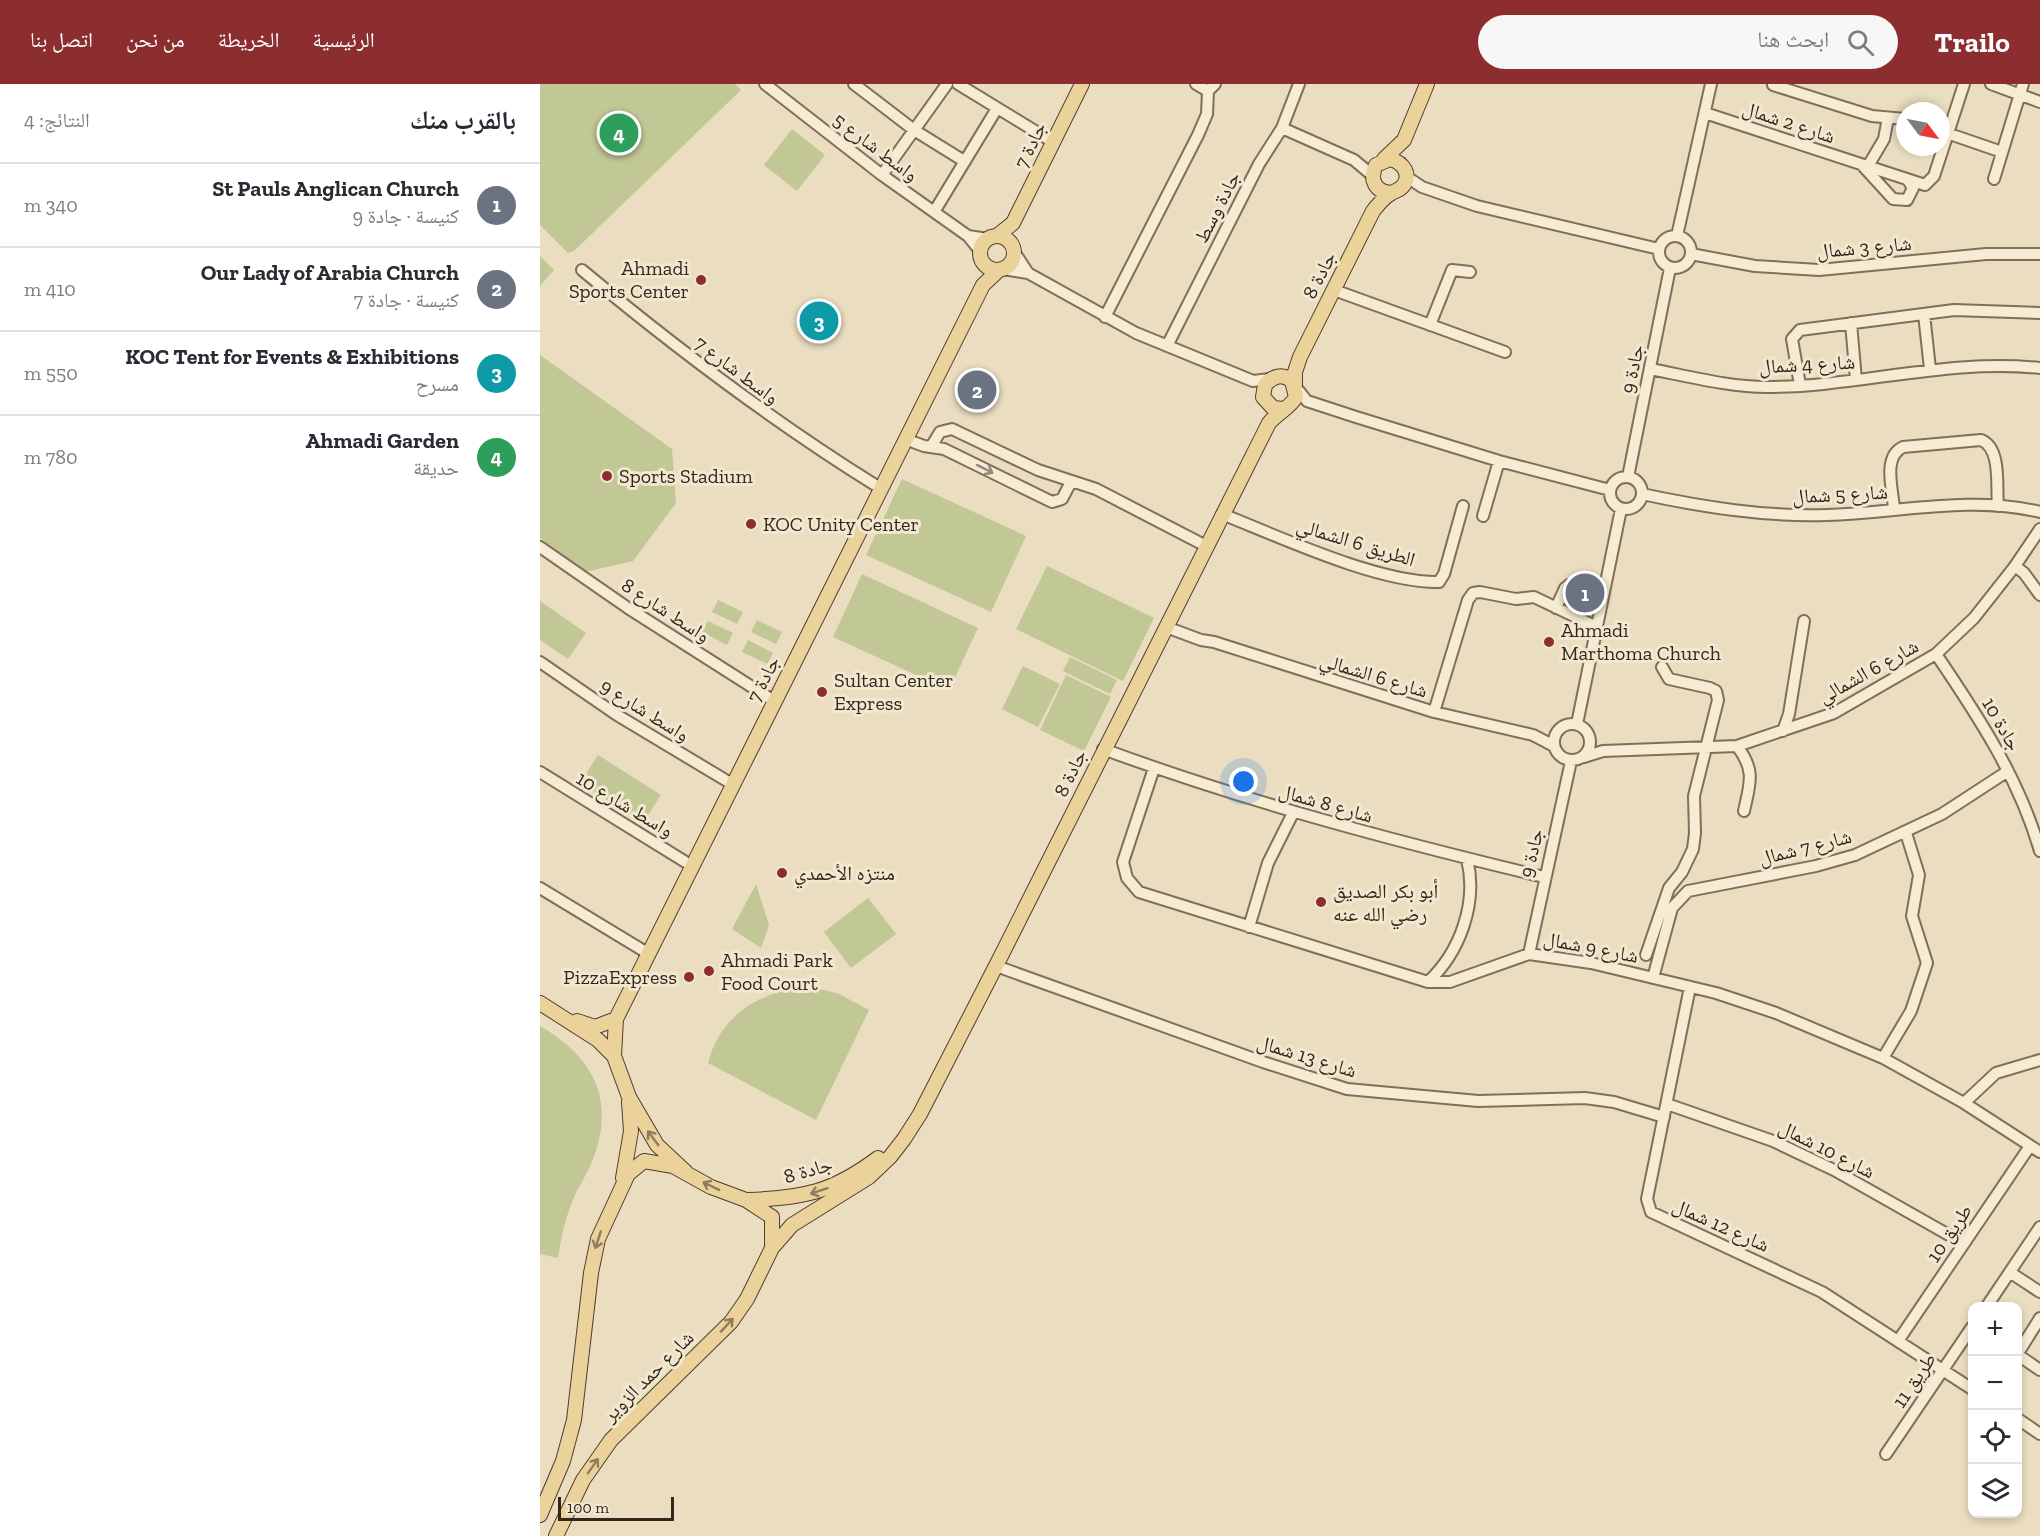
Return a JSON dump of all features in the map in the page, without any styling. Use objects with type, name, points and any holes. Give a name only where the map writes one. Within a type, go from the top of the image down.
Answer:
[{"type":"main road","points":[[1401,182],[1382,192],[1373,178],[1382,160],[1396,151],[1404,140],[1427,84]]},
{"type":"main road","name":"جادة 7","points":[[1012,247],[1013,223],[1078,86]]},
{"type":"main road","points":[[1401,182],[1404,140]]},
{"type":"main road","points":[[1382,160],[1396,160],[1401,182]]},
{"type":"main road","name":"جادة 8","points":[[1373,178],[1373,211]]},
{"type":"main road","name":"جادة 8","points":[[1295,385],[1295,372],[1300,357],[1373,211],[1401,182]]},
{"type":"main road","name":"جادة 7","points":[[992,237],[1013,223]]},
{"type":"main road","points":[[992,237],[1012,247],[1012,261],[1001,269],[987,267],[981,257],[992,237]]},
{"type":"main road","name":"جادة 7","points":[[686,1172],[657,1144],[629,1097],[614,1056],[616,1019],[983,285],[985,274],[981,257]]},
{"type":"main road","name":"جادة 7","points":[[983,285],[1001,269]]},
{"type":"main road","name":"جادة 8","points":[[1272,378],[1300,357]]},
{"type":"main road","points":[[1266,401],[1286,408],[1296,397],[1295,385],[1288,378],[1272,378],[1265,385],[1266,401],[1269,423]]},
{"type":"main road","name":"جادة 8","points":[[772,1248],[792,1225],[807,1213],[869,1177],[891,1157],[904,1139],[998,962],[1269,423],[1286,408]]},
{"type":"main road","points":[[541,1004],[595,1027],[616,1019]]},
{"type":"main road","points":[[541,1004],[598,1040],[614,1056]]},
{"type":"main road","name":"جادة 7","points":[[621,1186],[630,1141],[629,1097]]},
{"type":"main road","name":"جادة 8","points":[[746,1200],[804,1196],[837,1184],[904,1139]]},
{"type":"main road","points":[[621,1186],[636,1165],[644,1161],[660,1162],[686,1172],[711,1187],[746,1200],[772,1217],[772,1248]]},
{"type":"main road","name":"شارع حمد الزوير","points":[[540,1515],[568,1448],[577,1405],[595,1250],[621,1186]]},
{"type":"main road","name":"شارع حمد الزوير","points":[[556,1536],[583,1480],[605,1448],[622,1428],[731,1322],[747,1299],[772,1248]]},
{"type":"street","name":"واسط شارع 5","points":[[765,84],[882,175],[968,236],[981,257]]},
{"type":"street","points":[[854,84],[914,130],[964,161]]},
{"type":"street","points":[[882,175],[947,84]]},
{"type":"street","points":[[958,84],[996,110],[1053,142]]},
{"type":"street","points":[[1105,317],[1207,114],[1212,87],[1196,84]]},
{"type":"street","name":"جادة وسط","points":[[1167,346],[1259,164],[1282,128],[1299,84]]},
{"type":"street","points":[[1677,236],[1711,84]]},
{"type":"street","name":"شارع 2 شمال","points":[[1950,119],[1964,84]]},
{"type":"street","points":[[1991,84],[2021,89],[2040,102]]},
{"type":"street","points":[[1773,85],[1872,116],[1896,118]]},
{"type":"street","points":[[1994,179],[2021,89]]},
{"type":"street","points":[[934,212],[996,110]]},
{"type":"street","name":"شارع 2 شمال","points":[[1706,113],[1925,185],[1930,183],[1934,176],[1939,156]]},
{"type":"street","points":[[1888,118],[1884,139],[1865,165],[1893,199],[1900,202],[1907,201],[1911,195],[1913,188],[1908,180]]},
{"type":"street","points":[[1282,128],[1354,160],[1373,178]]},
{"type":"street","points":[[1950,134],[2002,152]]},
{"type":"street","points":[[1354,160],[1382,160]]},
{"type":"street","points":[[1401,182],[1527,220],[1659,249]]},
{"type":"street","name":"واسط شارع 5","points":[[968,236],[992,237]]},
{"type":"street","points":[[1677,236],[1690,246],[1691,254],[1687,263],[1680,268],[1670,268],[1664,264],[1659,249],[1662,242],[1677,236]]},
{"type":"street","points":[[1012,247],[1028,273]]},
{"type":"street","name":"شارع 3 شمال","points":[[1691,254],[1755,266],[1819,270],[1986,254],[2040,254]]},
{"type":"street","name":"جادة 9","points":[[1628,477],[1670,268]]},
{"type":"street","points":[[1001,269],[1028,273],[1105,317],[1167,346],[1253,381],[1272,378]]},
{"type":"street","name":"واسط شارع 7","points":[[582,270],[668,341],[738,394],[812,446],[880,488]]},
{"type":"street","points":[[1430,325],[1452,270],[1470,272]]},
{"type":"street","points":[[1334,290],[1505,352]]},
{"type":"street","points":[[1800,386],[1792,339],[1794,334],[1800,330],[1954,310],[2040,313]]},
{"type":"street","points":[[1924,314],[1930,369]]},
{"type":"street","points":[[1851,323],[1856,380]]},
{"type":"street","name":"شارع 4 شمال","points":[[1650,369],[1712,381],[1765,387],[1800,386],[1976,365],[2040,368]]},
{"type":"street","points":[[1253,381],[1266,401]]},
{"type":"street","points":[[1295,385],[1307,400],[1499,461],[1610,490]]},
{"type":"street","points":[[1286,408],[1307,400]]},
{"type":"street","points":[[931,447],[940,432],[952,429],[1026,465],[1096,489],[1206,546]]},
{"type":"street","points":[[905,439],[948,451],[1052,502],[1062,499],[1071,482]]},
{"type":"street","points":[[1894,509],[1890,461],[1896,451],[1903,447],[1981,440],[1988,443],[1994,451],[1998,506]]},
{"type":"street","points":[[1483,516],[1499,461]]},
{"type":"street","points":[[1628,477],[1638,482],[1642,494],[1635,506],[1621,509],[1611,500],[1610,490],[1617,479],[1628,477]]},
{"type":"street","name":"شارع 5 شمال","points":[[1642,494],[1698,506],[1779,515],[1828,515],[1951,505],[2017,506],[2040,512]]},
{"type":"street","name":"الطريق 6 الشمالي","points":[[1222,514],[1317,551],[1377,571],[1439,582],[1444,574],[1463,506]]},
{"type":"street","points":[[1577,724],[1621,509]]},
{"type":"street","name":"شارع 6 الشمالي","points":[[1584,757],[1598,751],[1704,749],[1737,746],[1834,713],[1936,654],[1974,618],[2015,566],[2040,529]]},
{"type":"street","name":"واسط شارع 8","points":[[540,547],[628,609],[774,701]]},
{"type":"street","points":[[2015,566],[2024,573],[2040,595]]},
{"type":"street","points":[[1556,608],[1565,588],[1569,585],[1604,590]]},
{"type":"street","points":[[1434,712],[1468,600],[1473,593],[1480,592],[1516,599],[1534,597],[1597,627]]},
{"type":"street","points":[[1783,731],[1789,714],[1804,621]]},
{"type":"street","name":"شارع 6 الشمالي","points":[[1167,623],[1204,641],[1214,642],[1434,712],[1526,733],[1554,746]]},
{"type":"street","name":"جادة 10","points":[[1936,654],[1989,733],[2008,771],[2040,851]]},
{"type":"street","name":"واسط شارع 9","points":[[540,662],[616,715],[732,784]]},
{"type":"street","points":[[1646,955],[1669,888],[1682,872],[1693,849],[1694,796],[1718,700],[1716,691],[1669,679],[1662,667]]},
{"type":"street","points":[[1577,724],[1583,727],[1590,738],[1591,745],[1584,757],[1571,761],[1560,756],[1554,746],[1559,729],[1577,724]]},
{"type":"street","name":"شارع 6 الشمالي","points":[[1526,733],[1559,729]]},
{"type":"street","name":"شارع 6 الشمالي","points":[[1590,738],[1621,750]]},
{"type":"street","points":[[1737,746],[1750,767],[1744,811]]},
{"type":"street","name":"شارع 8 شمال","points":[[1103,750],[1293,813],[1544,878]]},
{"type":"street","name":"جادة 9","points":[[1529,954],[1571,761]]},
{"type":"street","name":"شارع 9 شمال","points":[[1154,768],[1123,862],[1127,878],[1139,892],[1428,982],[1450,982],[1529,954],[1591,963],[1690,987],[1776,1012],[1883,1058],[1964,1103],[2040,1152]]},
{"type":"street","name":"شارع 7 شمال","points":[[1653,978],[1672,908],[1688,891],[1816,866],[1855,855],[1906,833],[1942,814],[2008,771]]},
{"type":"street","name":"واسط شارع 10","points":[[540,772],[692,866]]},
{"type":"street","points":[[1249,927],[1268,863],[1293,813]]},
{"type":"street","points":[[1883,1058],[1911,1011],[1927,963],[1912,916],[1919,875],[1906,833]]},
{"type":"street","points":[[1428,982],[1444,967],[1468,913],[1472,876],[1467,859]]},
{"type":"street","points":[[540,888],[649,954]]},
{"type":"street","name":"شارع 13 شمال","points":[[998,962],[1169,1029],[1347,1089],[1478,1101],[1585,1098],[1614,1102],[1664,1117]]},
{"type":"street","name":"شارع 12 شمال","points":[[1690,987],[1647,1199],[1651,1212],[1822,1292],[1968,1386]]},
{"type":"street","points":[[1964,1103],[1996,1073],[2040,1060]]},
{"type":"street","name":"شارع 10 شمال","points":[[1667,1104],[1773,1141],[1834,1170],[1963,1243]]},
{"type":"street","name":"طريق 10","points":[[1899,1341],[2030,1146]]},
{"type":"street","points":[[1990,1302],[2039,1230]]},
{"type":"street","points":[[2011,1273],[2040,1292]]},
{"type":"street","points":[[2022,1347],[2040,1318]]},
{"type":"street","name":"طريق 11","points":[[1886,1454],[1968,1333]]},
{"type":"street","points":[[2021,1356],[2040,1370]]},
{"type":"street","points":[[2022,1422],[2040,1434]]},
{"type":"green space","points":[[540,84],[735,84],[741,90],[574,251],[568,253],[540,225]]},
{"type":"green space","points":[[792,129],[825,155],[797,191],[764,165]]},
{"type":"green space","points":[[540,256],[554,270],[540,286]]},
{"type":"green space","name":"Sports Stadium","points":[[540,355],[672,449],[676,503],[633,561],[585,572],[540,538]]},
{"type":"green space","points":[[902,479],[1026,536],[991,612],[866,555]]},
{"type":"green space","points":[[1047,566],[1154,618],[1123,681],[1016,629]]},
{"type":"green space","points":[[862,574],[978,628],[949,690],[833,637]]},
{"type":"green space","points":[[718,600],[743,612],[737,624],[712,612]]},
{"type":"green space","points":[[540,601],[586,633],[568,659],[540,640]]},
{"type":"green space","points":[[757,620],[782,632],[776,644],[751,632]]},
{"type":"green space","points":[[708,621],[733,633],[727,645],[702,632]]},
{"type":"green space","points":[[748,640],[773,653],[767,664],[742,652]]},
{"type":"green space","points":[[1070,657],[1117,680],[1110,694],[1063,671]]},
{"type":"green space","points":[[1023,666],[1060,684],[1038,727],[1002,709]]},
{"type":"green space","points":[[1066,675],[1111,697],[1084,751],[1040,730]]},
{"type":"green space","points":[[598,755],[661,795],[643,823],[580,783]]},
{"type":"green space","points":[[756,884],[769,925],[761,948],[732,929]]},
{"type":"green space","points":[[868,898],[896,934],[851,968],[824,932]]},
{"type":"green space","points":[[813,987],[839,994],[869,1010],[816,1120],[708,1063],[714,1045],[723,1030],[747,1007],[777,993]]},
{"type":"green space","points":[[540,1026],[575,1052],[587,1067],[596,1084],[601,1102],[602,1121],[599,1142],[591,1164],[575,1194],[563,1231],[558,1258],[540,1254]]},
{"type":"place","name":"Ahmadi Garden","points":[[619,133]]},
{"type":"place","name":"Ahmadi Sports Center","points":[[701,280]]},
{"type":"place","name":"KOC Tent for Events & Exhibitions","points":[[819,321]]},
{"type":"place","name":"Our Lady of Arabia Church","points":[[977,390]]},
{"type":"place","name":"Sports Stadium","points":[[607,476]]},
{"type":"place","name":"KOC Unity Center","points":[[751,524]]},
{"type":"place","name":"St Pauls Anglican Church","points":[[1585,593]]},
{"type":"place","name":"Ahmadi Marthoma Church","points":[[1549,642]]},
{"type":"place","name":"Sultan Center Express","points":[[822,692]]},
{"type":"place","name":"منتزه الأحمدي","points":[[782,873]]},
{"type":"place","name":"أبو بكر الصديق رضي الله عنه","points":[[1321,902]]},
{"type":"place","name":"Ahmadi Park Food Court","points":[[709,971]]},
{"type":"place","name":"PizzaExpress","points":[[689,977]]}]
